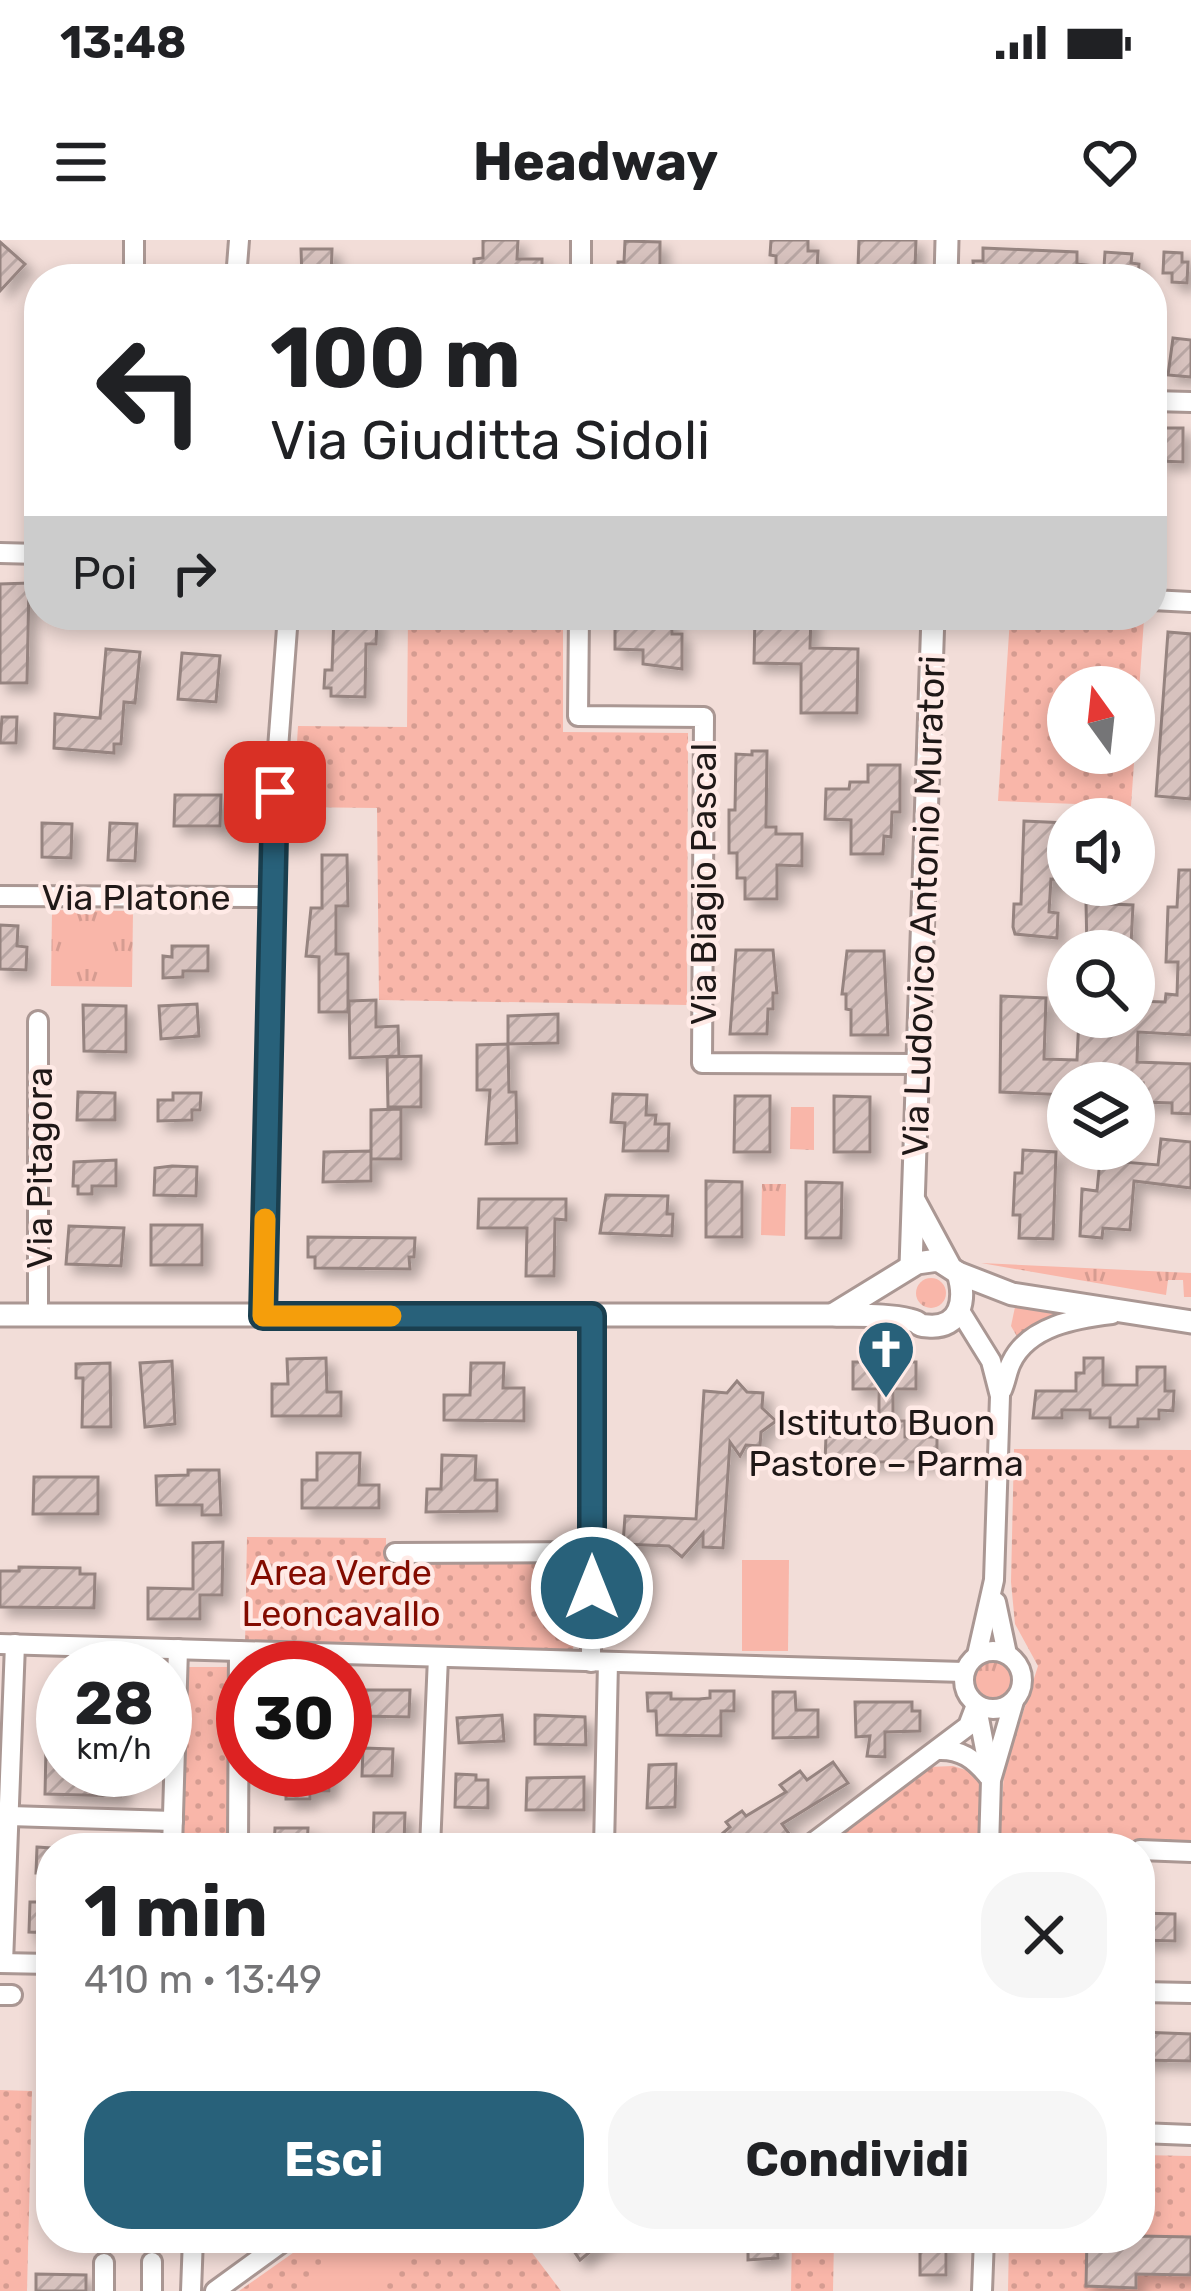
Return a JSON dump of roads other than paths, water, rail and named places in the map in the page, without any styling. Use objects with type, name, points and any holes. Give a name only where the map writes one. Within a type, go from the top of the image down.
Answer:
[{"type":"street","points":[[263,1316],[274,802],[287,630]]},
{"type":"street","name":"Via Biagio Pascal","points":[[579,630],[578,716],[704,717],[702,1063],[917,1064]]},
{"type":"street","name":"Via Ludovico Antonio Muratori","points":[[907,1270],[932,630]]},
{"type":"street","name":"Via Platone","points":[[0,896],[272,897]]},
{"type":"street","name":"Via Pitagora","points":[[38,1021],[38,1316]]},
{"type":"street","name":"Via Ludovico Antonio Muratori","points":[[912,1197],[954,1269]]},
{"type":"street","points":[[833,1315],[928,1260],[1012,1294],[1191,1322]]},
{"type":"street","points":[[954,1269],[965,1293],[961,1308],[994,1370],[1000,1401],[994,1580],[999,1631],[1022,1676],[991,1780]]},
{"type":"street","points":[[907,1270],[898,1293],[900,1305],[921,1323],[978,1343]]},
{"type":"street","points":[[0,1315],[833,1315],[943,1324],[961,1308],[1012,1294]]},
{"type":"street","points":[[1000,1401],[1013,1359],[1035,1336],[1076,1319],[1139,1315]]},
{"type":"street","points":[[592,1316],[592,1552],[604,1833]]},
{"type":"street","points":[[395,1553],[592,1552]]},
{"type":"street","points":[[989,1833],[991,1780],[976,1705],[964,1687],[964,1672],[977,1655],[994,1580]]},
{"type":"street","points":[[8,1644],[9,1816],[2,1963],[36,1964]]},
{"type":"street","points":[[977,1655],[1007,1654]]},
{"type":"street","points":[[372,1655],[964,1672]]},
{"type":"street","points":[[431,1833],[438,1657]]},
{"type":"street","points":[[976,1705],[1000,1709],[1014,1701]]},
{"type":"street","points":[[826,1833],[968,1726],[976,1705]]},
{"type":"street","points":[[938,1750],[954,1749],[976,1761],[991,1780]]},
{"type":"street","points":[[173,1833],[174,1797]]},
{"type":"street","points":[[238,1797],[238,1833]]},
{"type":"street","points":[[9,1816],[173,1821]]},
{"type":"street","points":[[1155,1851],[1191,1852]]},
{"type":"street","points":[[1155,1992],[1191,1993]]},
{"type":"street","points":[[1155,2134],[1191,2135]]},
{"type":"street","points":[[191,2291],[192,2253]]},
{"type":"street","points":[[215,2291],[267,2253]]},
{"type":"street","points":[[982,2291],[983,2253]]},
{"type":"street","points":[[152,2262],[152,2291]]},
{"type":"street","points":[[104,2263],[104,2291]]},
{"type":"street","points":[[192,2264],[214,2276],[237,2275]]},
{"type":"place","name":"Istituto Buon Pastore – Parma","points":[[886,1400]]},
{"type":"park label","name":"Area Verde Leoncavallo","points":[[341,1592]]}]
